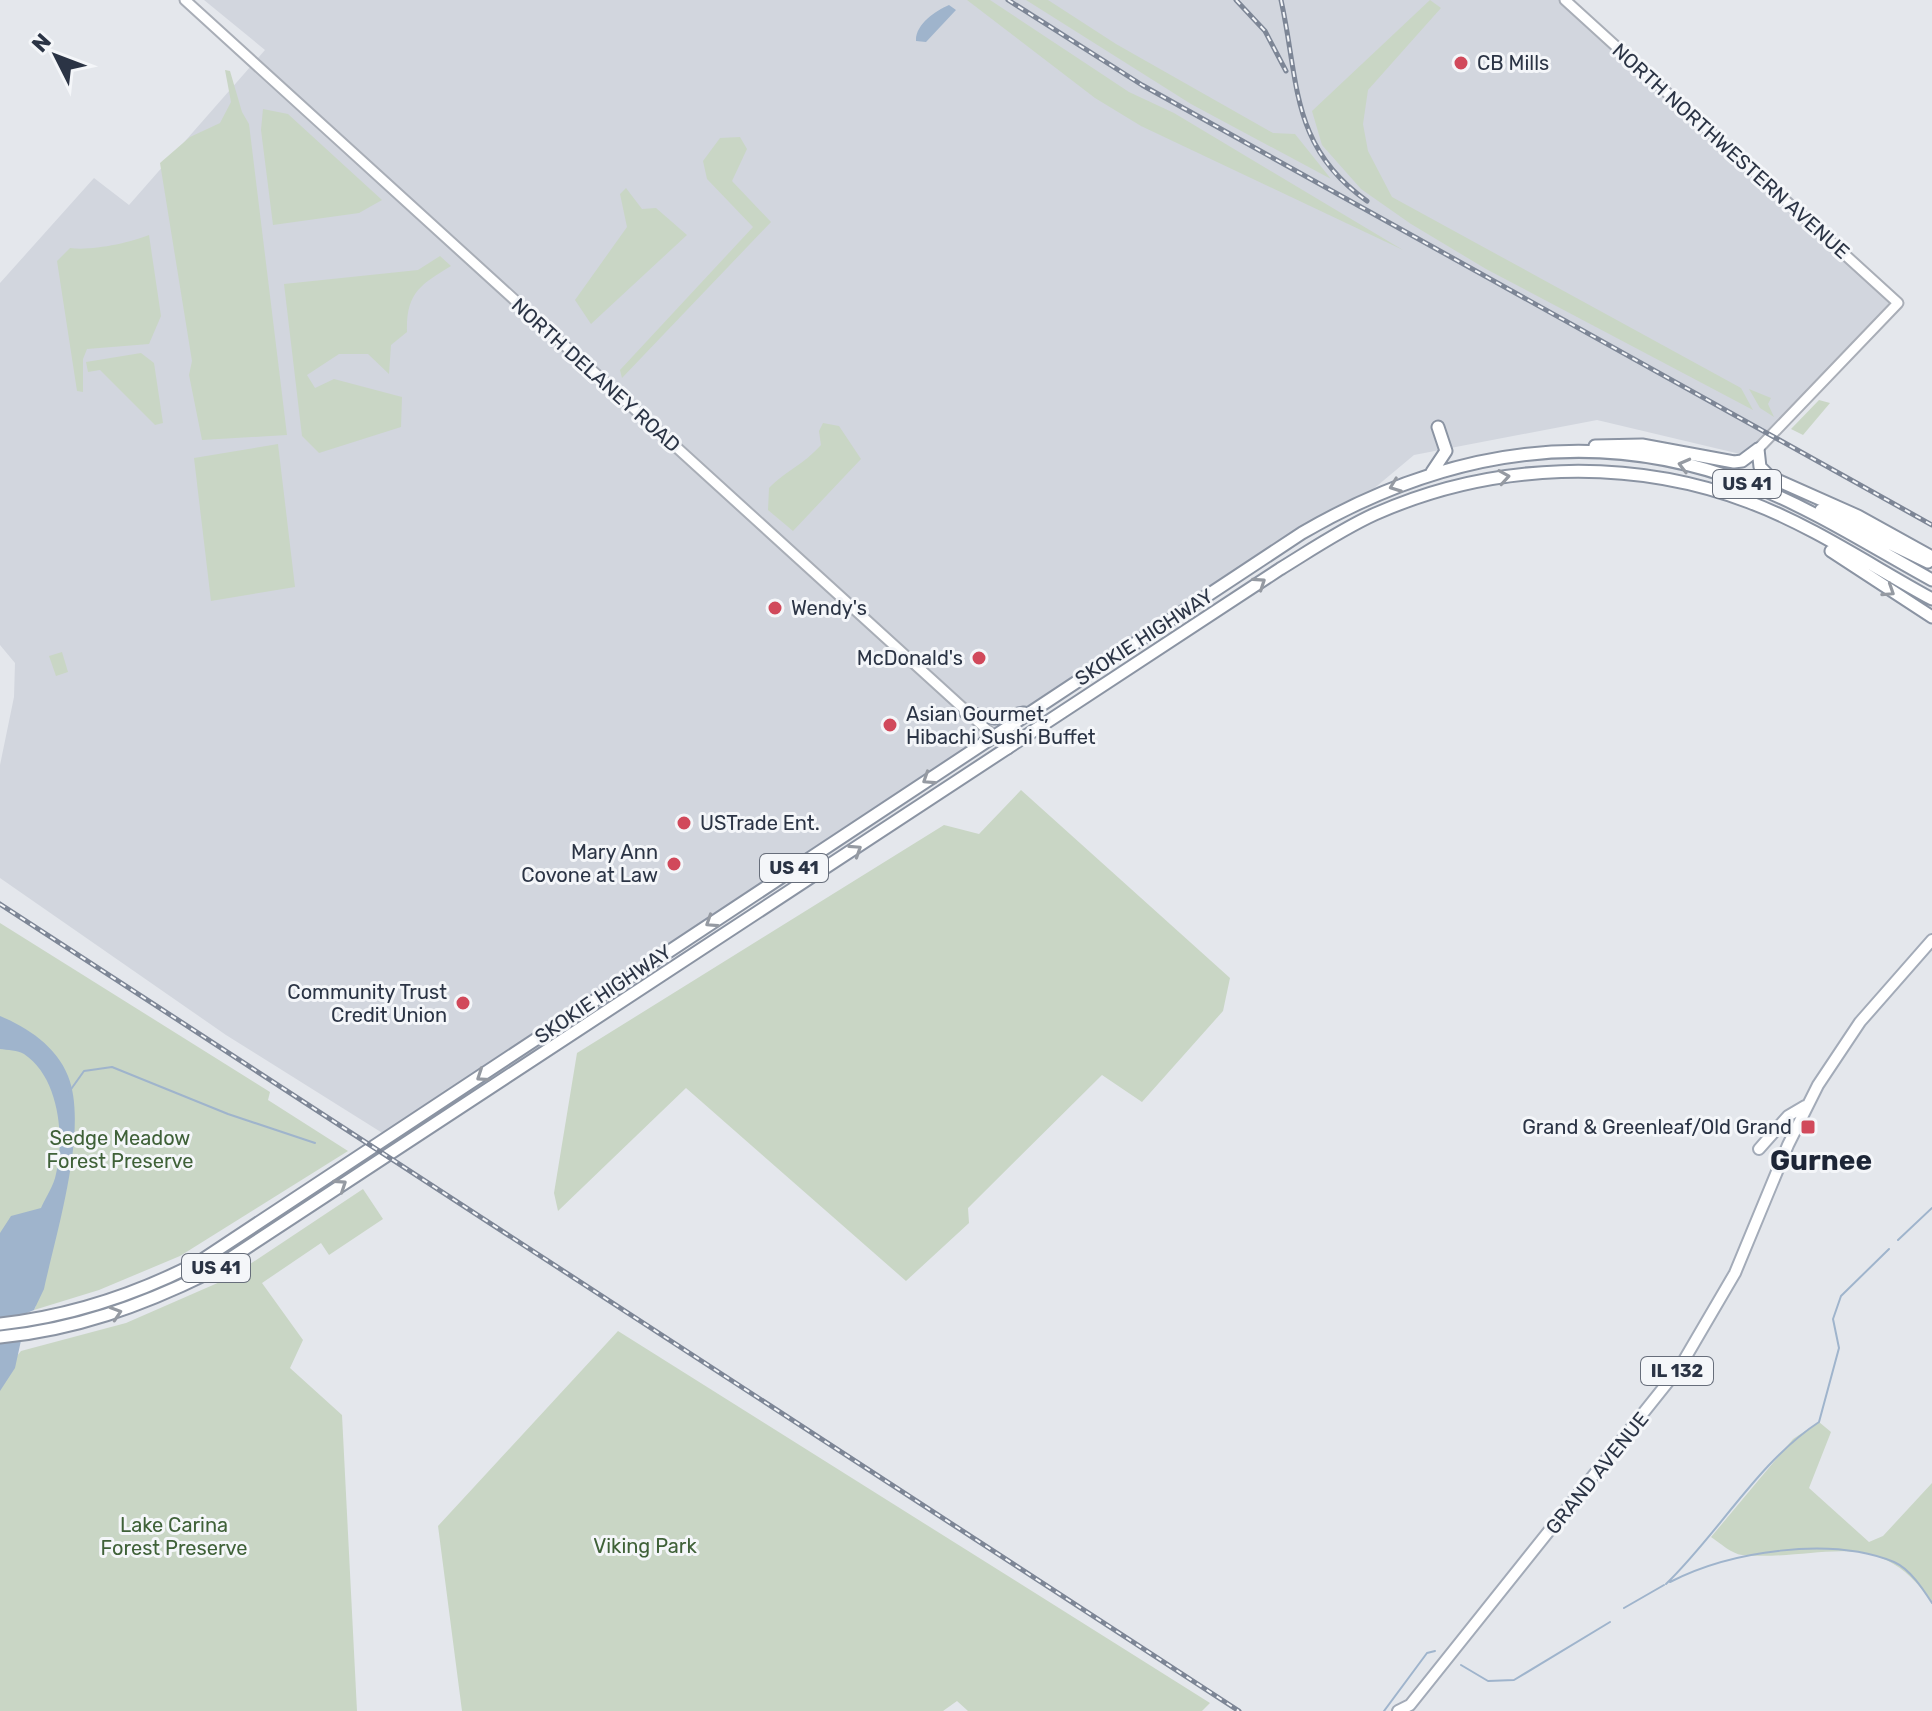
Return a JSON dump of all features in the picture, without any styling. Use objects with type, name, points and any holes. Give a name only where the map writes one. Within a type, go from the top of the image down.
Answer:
[{"type":"highway","points":[[1431,473],[1446,451],[1438,427]]},
{"type":"highway","points":[[1543,452],[1642,445],[1734,462],[1742,461],[1758,449]]},
{"type":"highway","points":[[1758,449],[1760,467],[1770,477],[1858,516],[1932,557]]},
{"type":"highway","name":"SKOKIE HIGHWAY","points":[[0,1324],[43,1319],[134,1293],[209,1256],[1302,533],[1359,501],[1431,473],[1543,452],[1592,451],[1657,459],[1748,484],[1810,512],[1932,580]]},
{"type":"highway","name":"SKOKIE HIGHWAY","points":[[0,1337],[41,1333],[118,1313],[217,1268],[1319,544],[1373,515],[1428,494],[1503,476],[1604,472],[1696,486],[1778,515],[1932,599]]},
{"type":"highway","points":[[1748,484],[1806,503],[1932,565]]},
{"type":"highway","points":[[1778,515],[1932,617]]},
{"type":"highway","points":[[965,712],[994,718],[1033,711]]},
{"type":"main road","name":"GRAND AVENUE","points":[[1398,1711],[1410,1708],[1654,1403],[1695,1344],[1735,1273],[1807,1105],[1860,1022],[1932,940]]},
{"type":"main road","points":[[1759,1149],[1788,1116],[1807,1105]]},
{"type":"street","name":"NORTH DELANEY ROAD","points":[[185,0],[1008,749]]},
{"type":"street","name":"NORTH NORTHWESTERN AVENUE","points":[[1565,0],[1898,303],[1758,449]]},
{"type":"shaded area","points":[[204,0],[1566,0],[1898,303],[1757,458],[1597,420],[1414,455],[1359,501],[384,1134],[226,1035],[0,878],[0,765],[14,697],[15,663],[0,645],[0,283],[94,178],[129,205],[265,50]]},
{"type":"green space","points":[[967,0],[990,0],[1129,92],[1174,113],[1403,250],[1141,126],[1095,98]]},
{"type":"green space","points":[[1026,0],[1048,0],[1116,44],[1273,133],[1295,134],[1331,179],[1191,104]]},
{"type":"green space","points":[[1430,0],[1441,8],[1368,90],[1363,124],[1368,151],[1392,197],[1741,388],[1753,410],[1486,269],[1411,224],[1361,189],[1322,145],[1312,111]]},
{"type":"green space","points":[[225,70],[230,71],[242,112],[249,124],[287,435],[202,440],[189,375],[192,361],[160,163],[190,137],[220,123],[231,102]]},
{"type":"green space","points":[[263,109],[288,114],[382,200],[359,213],[273,225],[261,130]]},
{"type":"green space","points":[[740,137],[747,149],[732,181],[771,222],[622,378],[620,370],[753,227],[707,179],[703,161],[720,138]]},
{"type":"green space","points":[[626,188],[642,209],[656,208],[687,235],[591,324],[575,300],[627,227],[620,194]]},
{"type":"green space","points":[[149,235],[161,316],[149,344],[87,349],[83,359],[83,392],[77,391],[57,261],[70,248],[110,246]]},
{"type":"green space","points":[[440,256],[451,266],[423,285],[412,299],[407,332],[391,345],[389,374],[368,354],[339,354],[307,375],[315,388],[334,379],[402,397],[401,427],[319,453],[302,436],[284,284],[418,270]]},
{"type":"green space","points":[[141,353],[154,363],[163,423],[155,425],[100,370],[88,372],[86,362]]},
{"type":"green space","points":[[1749,389],[1771,398],[1768,404],[1774,417],[1760,408]]},
{"type":"green space","points":[[1819,400],[1830,403],[1803,435],[1791,429]]},
{"type":"green space","points":[[823,423],[839,426],[861,459],[793,531],[768,510],[769,488],[821,445],[819,431]]},
{"type":"green space","points":[[278,444],[295,587],[211,601],[194,458]]},
{"type":"green space","points":[[62,652],[68,672],[56,676],[49,656]]},
{"type":"green space","points":[[1021,790],[1230,978],[1223,1011],[1142,1102],[1102,1075],[968,1208],[969,1223],[906,1281],[686,1088],[558,1211],[554,1193],[577,1053],[944,825],[979,834]]},
{"type":"green space","name":"Sedge Meadow Forest Preserve","points":[[0,923],[270,1092],[268,1100],[348,1151],[180,1256],[99,1290],[34,1310],[36,1306],[0,1309]]},
{"type":"green space","name":"Lake Carina Forest Preserve","points":[[363,1189],[383,1219],[329,1255],[321,1243],[262,1283],[303,1340],[290,1368],[342,1415],[357,1711],[0,1711],[0,1376],[21,1351],[126,1323],[229,1278]]},
{"type":"green space","name":"Viking Park","points":[[618,1331],[1210,1703],[1202,1711],[968,1711],[957,1701],[943,1711],[462,1711],[438,1526]]},
{"type":"green space","points":[[1819,1422],[1831,1432],[1809,1488],[1869,1542],[1883,1536],[1932,1483],[1932,1603],[1912,1578],[1891,1562],[1869,1554],[1846,1551],[1742,1555],[1711,1537],[1793,1439]]},
{"type":"water","points":[[949,5],[956,10],[926,42],[916,41],[922,24]]},
{"type":"water","points":[[0,1016],[30,1032],[57,1056],[68,1076],[75,1123],[68,1181],[44,1289],[34,1310],[27,1313],[15,1368],[0,1391],[0,1233],[11,1216],[41,1208],[55,1178],[60,1143],[56,1109],[45,1077],[24,1054],[0,1049]]},
{"type":"waterway","points":[[69,1092],[84,1071],[112,1067],[228,1114],[315,1143]]},
{"type":"waterway","points":[[1898,1240],[1932,1208]]},
{"type":"waterway","points":[[1666,1584],[1758,1477],[1797,1438],[1819,1422],[1839,1348],[1833,1319],[1841,1296],[1889,1249]]},
{"type":"waterway","points":[[1670,1582],[1694,1571],[1750,1555],[1811,1549],[1840,1550],[1868,1554],[1900,1565],[1916,1580],[1932,1603]]},
{"type":"waterway","points":[[1624,1608],[1664,1585]]},
{"type":"waterway","points":[[1461,1665],[1488,1681],[1514,1680],[1610,1622]]},
{"type":"waterway","points":[[1384,1711],[1427,1653],[1435,1651]]},
{"type":"railway","points":[[1008,0],[1142,85],[1932,525]]},
{"type":"railway","points":[[1236,0],[1265,31],[1286,71]]},
{"type":"railway","points":[[1281,0],[1296,85],[1311,135],[1342,180],[1367,201]]},
{"type":"railway","points":[[0,904],[1239,1711]]},
{"type":"place","name":"CB Mills","points":[[1461,63]]},
{"type":"place","name":"Wendy's","points":[[775,608]]},
{"type":"place","name":"McDonald's","points":[[979,658]]},
{"type":"place","name":"Asian Gourmet, Hibachi Sushi Buffet","points":[[890,725]]},
{"type":"place","name":"USTrade Ent.","points":[[684,823]]},
{"type":"place","name":"Mary Ann Covone at Law","points":[[674,864]]},
{"type":"place","name":"Community Trust Credit Union","points":[[463,1003]]},
{"type":"place","name":"Grand & Greenleaf/Old Grand","points":[[1808,1127]]},
{"type":"district","name":"Gurnee","points":[[1821,1160]]}]
